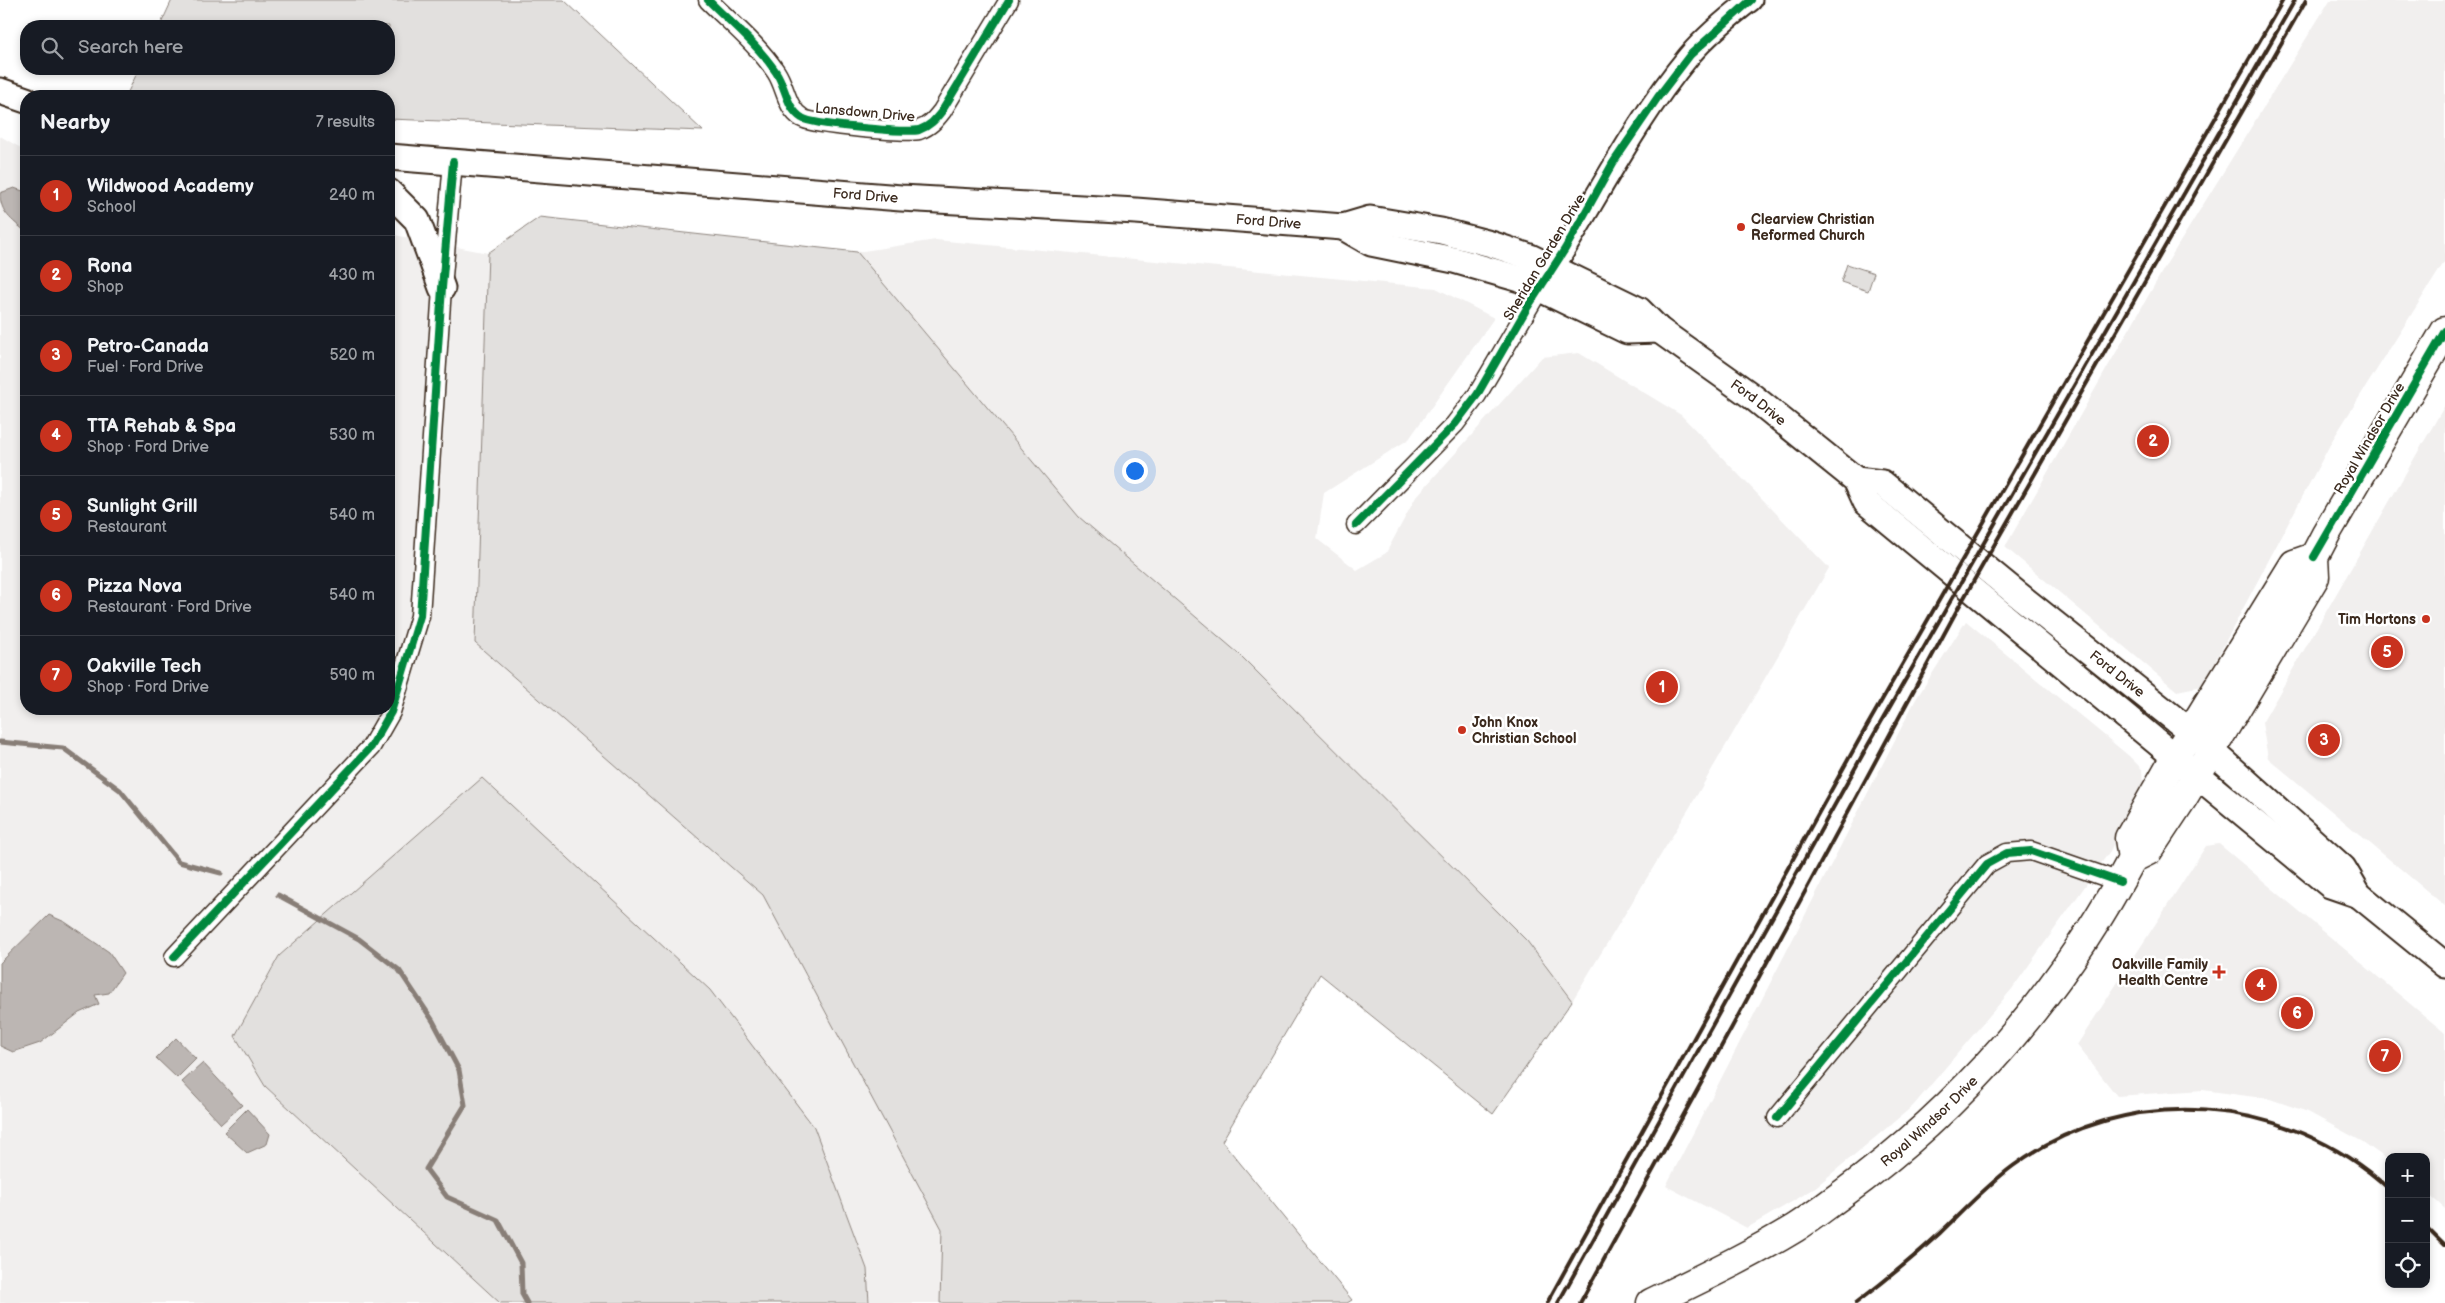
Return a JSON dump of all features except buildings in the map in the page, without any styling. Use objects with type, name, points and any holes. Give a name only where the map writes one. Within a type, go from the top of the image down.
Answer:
[{"type":"main road","points":[[0,91],[20,98]]},
{"type":"main road","name":"Ford Drive","points":[[395,157],[901,198],[1136,211],[1343,227],[1371,243],[1482,267],[1520,279],[1547,278],[1638,310],[1659,330],[1753,397],[1856,480],[1866,502],[2330,885],[2359,895],[2445,965]]},
{"type":"main road","points":[[395,198],[417,220],[442,288]]},
{"type":"main road","name":"Royal Windsor Drive","points":[[1651,1303],[1719,1270],[1796,1228],[1872,1173],[1934,1120],[1997,1056],[2064,970],[2120,882],[2132,859],[2148,851],[2197,777],[2315,577],[2314,557],[2445,331]]},
{"type":"main road","name":"Ford Drive","points":[[1856,480],[1882,483],[2213,750],[2343,868],[2359,895]]},
{"type":"main road","points":[[2132,859],[2129,838],[2175,757],[2294,564],[2314,557]]},
{"type":"street","name":"Lansdown Drive","points":[[708,0],[768,60],[781,80],[791,108],[802,118],[818,124],[917,130],[933,123],[942,111],[1009,0]]},
{"type":"street","name":"Sheridan Garden Drive","points":[[1356,525],[1460,417],[1477,395],[1613,164],[1658,98],[1690,55],[1751,0]]},
{"type":"street","points":[[395,699],[420,616],[442,288],[453,162]]},
{"type":"street","points":[[174,957],[371,747],[389,715]]},
{"type":"street","points":[[1777,1118],[1987,864],[2007,853],[2031,851],[2120,882]]},
{"type":"shaded area","points":[[172,0],[564,0],[703,131],[395,119],[395,90],[129,90],[136,75],[395,75],[395,20],[163,20]]},
{"type":"shaded area","points":[[2330,0],[2445,0],[2445,261],[2333,439],[2202,686],[2177,691],[2005,547],[2167,263]]},
{"type":"shaded area","points":[[0,136],[20,148],[20,715],[395,715],[395,235],[488,253],[475,643],[763,895],[942,1229],[940,1303],[869,1303],[867,1269],[814,1127],[710,990],[235,1036],[265,1086],[500,1303],[0,1303]]},
{"type":"shaded area","points":[[14,188],[20,190],[20,227],[8,216],[2,206],[0,193]]},
{"type":"shaded area","points":[[540,217],[857,252],[1079,517],[1238,653],[1527,941],[1572,1001],[1493,1114],[1320,974],[1222,1141],[1352,1300],[1347,1303],[940,1303],[942,1229],[763,895],[475,643],[488,253]]},
{"type":"shaded area","points":[[936,240],[1436,288],[1494,318],[1409,439],[1324,493],[1317,539],[1357,570],[1386,553],[1416,497],[1542,357],[1579,353],[1681,415],[1829,568],[1690,807],[1572,1001],[1527,941],[1238,653],[1079,517],[857,252]]},
{"type":"shaded area","points":[[1847,264],[1874,273],[1868,291],[1841,282]]},
{"type":"shaded area","points":[[2445,405],[2445,906],[2268,758],[2262,723]]},
{"type":"shaded area","points":[[1966,621],[2129,756],[2142,769],[2143,787],[2110,851],[2012,989],[1913,1106],[1812,1190],[1747,1228],[1666,1186],[1916,699]]},
{"type":"shaded area","points":[[482,778],[710,990],[814,1127],[867,1269],[869,1303],[500,1303],[265,1086],[235,1036],[279,956]]},
{"type":"shaded area","points":[[2219,844],[2445,1033],[2445,1209],[2430,1196],[2430,1153],[2385,1153],[2385,1158],[2363,1142],[2308,1112],[2270,1099],[2203,1090],[2117,1096],[2077,1045],[2206,846]]},
{"type":"shaded area","points":[[49,915],[65,922],[109,952],[123,973],[109,993],[95,995],[99,1004],[79,1013],[40,1043],[13,1052],[0,1046],[0,963]]},
{"type":"shaded area","points":[[176,1038],[196,1059],[177,1078],[156,1058]]},
{"type":"shaded area","points":[[203,1063],[242,1105],[221,1124],[182,1082]]},
{"type":"shaded area","points":[[247,1109],[270,1134],[267,1144],[247,1153],[224,1132]]},
{"type":"waterway","points":[[0,742],[63,748],[120,790],[179,862],[221,873]]},
{"type":"waterway","points":[[278,895],[359,939],[399,970],[433,1021],[459,1070],[465,1105],[426,1169],[447,1197],[498,1220],[521,1263],[522,1294],[527,1303]]},
{"type":"railway","points":[[1547,1303],[1859,740],[2283,0]]},
{"type":"railway","points":[[1558,1303],[1868,745],[2295,0]]},
{"type":"railway","points":[[1580,1303],[1732,1027],[1957,610],[2306,0]]},
{"type":"railway","points":[[1856,1303],[1920,1251],[1984,1190],[2013,1166],[2057,1139],[2105,1121],[2154,1111],[2205,1110],[2255,1118],[2303,1134],[2348,1157],[2385,1186]]},
{"type":"railway","points":[[2430,1230],[2445,1245]]},
{"type":"cycle path","points":[[708,0],[753,43],[769,62],[779,78],[789,103],[802,118],[840,126],[911,131],[926,127],[942,111],[1009,0]]},
{"type":"cycle path","points":[[1356,525],[1455,424],[1477,395],[1527,308],[1565,249],[1613,163],[1658,97],[1690,55],[1751,0]]},
{"type":"cycle path","points":[[395,699],[420,616],[442,288],[453,162]]},
{"type":"cycle path","points":[[2314,557],[2445,331]]},
{"type":"cycle path","points":[[174,957],[371,747],[389,715]]},
{"type":"cycle path","points":[[1777,1118],[1987,864],[2007,853],[2031,851],[2120,882]]},
{"type":"place","name":"Clearview Christian Reformed Church","points":[[1741,227]]},
{"type":"place","name":"Rona","points":[[2153,441]]},
{"type":"place","name":"Tim Hortons","points":[[2426,619]]},
{"type":"place","name":"Sunlight Grill","points":[[2387,652]]},
{"type":"place","name":"Wildwood Academy","points":[[1662,687]]},
{"type":"place","name":"John Knox Christian School","points":[[1462,730]]},
{"type":"place","name":"Petro-Canada","points":[[2324,740]]},
{"type":"place","name":"Oakville Family Health Centre","points":[[2219,972]]},
{"type":"place","name":"TTA Rehab & Spa","points":[[2261,985]]},
{"type":"place","name":"Pizza Nova","points":[[2297,1013]]},
{"type":"place","name":"Oakville Tech","points":[[2385,1056]]}]
